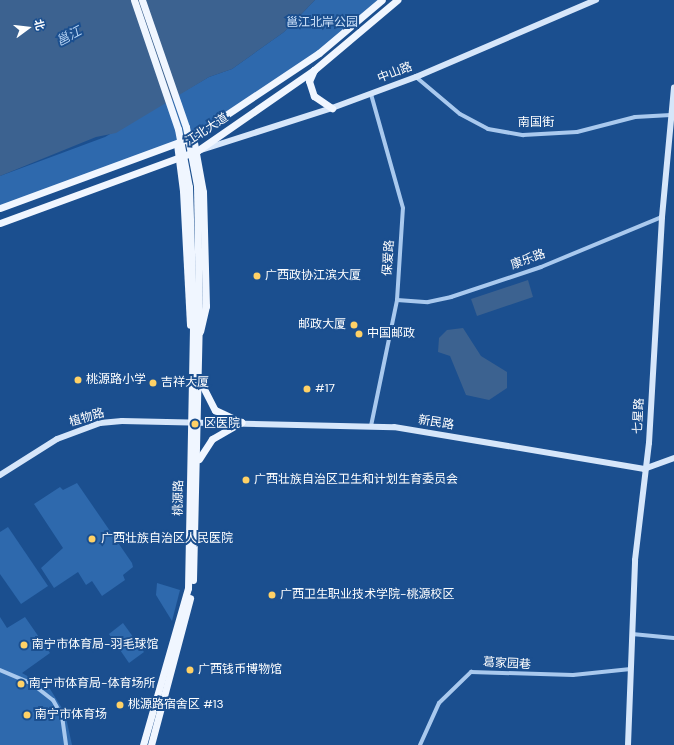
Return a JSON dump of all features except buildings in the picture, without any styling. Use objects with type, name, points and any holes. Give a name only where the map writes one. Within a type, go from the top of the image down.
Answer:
[{"type":"main road","points":[[134,0],[178,129],[189,187],[196,317]]},
{"type":"main road","points":[[142,0],[186,127],[196,178],[196,317]]},
{"type":"main road","name":"江北大道","points":[[0,208],[193,137],[319,53],[382,0]]},
{"type":"main road","name":"江北大道","points":[[0,223],[179,159],[197,151],[314,70],[397,0]]},
{"type":"main road","name":"中山路","points":[[197,151],[372,94],[416,77],[596,0]]},
{"type":"main road","points":[[314,70],[309,81],[314,96],[332,108]]},
{"type":"main road","name":"七星路","points":[[628,745],[632,634],[644,469],[649,443],[662,217],[671,150],[671,116],[674,88]]},
{"type":"main road","points":[[193,137],[197,151],[203,192],[206,306],[196,337]]},
{"type":"main road","points":[[177,144],[186,296],[196,337]]},
{"type":"main road","name":"桃源路","points":[[151,745],[192,589],[197,465],[195,421],[196,317]]},
{"type":"main road","name":"桃源路","points":[[143,745],[188,588],[198,374],[196,337]]},
{"type":"main road","points":[[198,374],[215,410],[241,422]]},
{"type":"main road","name":"新民路","points":[[195,421],[371,426],[644,469],[674,458]]},
{"type":"main road","name":"植物路","points":[[0,475],[57,439],[100,423],[195,421]]},
{"type":"main road","points":[[197,465],[212,439],[241,422]]},
{"type":"street","name":"南国街","points":[[416,77],[460,114],[488,128],[523,135],[577,132],[635,117],[671,116]]},
{"type":"street","name":"保爱路","points":[[371,426],[397,300],[402,193],[372,94]]},
{"type":"street","name":"康乐路","points":[[397,300],[428,302],[451,297],[541,267],[662,217]]},
{"type":"street","points":[[632,634],[674,638]]},
{"type":"street","name":"葛家园巷","points":[[420,745],[439,703],[471,672],[573,676],[631,669]]},
{"type":"street","points":[[0,670],[31,683],[53,700],[62,716],[66,745]]},
{"type":"green space","name":"邕江北岸公园","points":[[315,0],[382,0],[319,53],[193,137],[0,208],[0,176],[105,137],[209,77],[232,69],[284,32]]},
{"type":"green space","points":[[77,483],[132,563],[133,567],[123,575],[125,580],[102,596],[92,581],[86,585],[78,572],[54,588],[41,568],[63,548],[34,504],[60,487],[63,490]]},
{"type":"green space","points":[[8,527],[48,586],[21,604],[0,574],[0,532]]},
{"type":"green space","points":[[157,583],[180,590],[172,621],[156,595]]},
{"type":"green space","name":"南宁市体育局-体育场所","points":[[0,617],[7,628],[25,617],[50,653],[22,673],[50,689],[65,713],[72,745],[0,745]]},
{"type":"green space","points":[[123,623],[144,652],[129,663],[109,634]]},
{"type":"water","name":"邕江","points":[[0,0],[315,0],[284,32],[232,69],[209,77],[116,133],[96,137],[0,176]]},
{"type":"water","points":[[528,280],[533,297],[477,316],[471,299]]},
{"type":"water","points":[[463,328],[481,356],[507,372],[507,388],[489,400],[466,395],[450,356],[438,352],[439,338],[447,330]]},
{"type":"place","name":"广西政协江滨大厦","points":[[257,276]]},
{"type":"place","name":"邮政大厦","points":[[354,325]]},
{"type":"place","name":"中国邮政","points":[[359,334]]},
{"type":"place","name":"桃源路小学","points":[[78,380]]},
{"type":"place","name":"吉祥大厦","points":[[153,383]]},
{"type":"place","name":"#17","points":[[307,389]]},
{"type":"place","name":"区医院","points":[[195,424]]},
{"type":"place","name":"广西壮族自治区卫生和计划生育委员会","points":[[246,480]]},
{"type":"place","name":"广西壮族自治区人民医院","points":[[92,539]]},
{"type":"place","name":"广西卫生职业技术学院-桃源校区","points":[[272,595]]},
{"type":"place","name":"南宁市体育局-羽毛球馆","points":[[24,645]]},
{"type":"place","name":"广西钱币博物馆","points":[[190,670]]},
{"type":"place","name":"南宁市体育局-体育场所","points":[[21,684]]},
{"type":"place","name":"桃源路宿舍区 #13","points":[[120,705]]},
{"type":"place","name":"南宁市体育场","points":[[27,715]]}]
